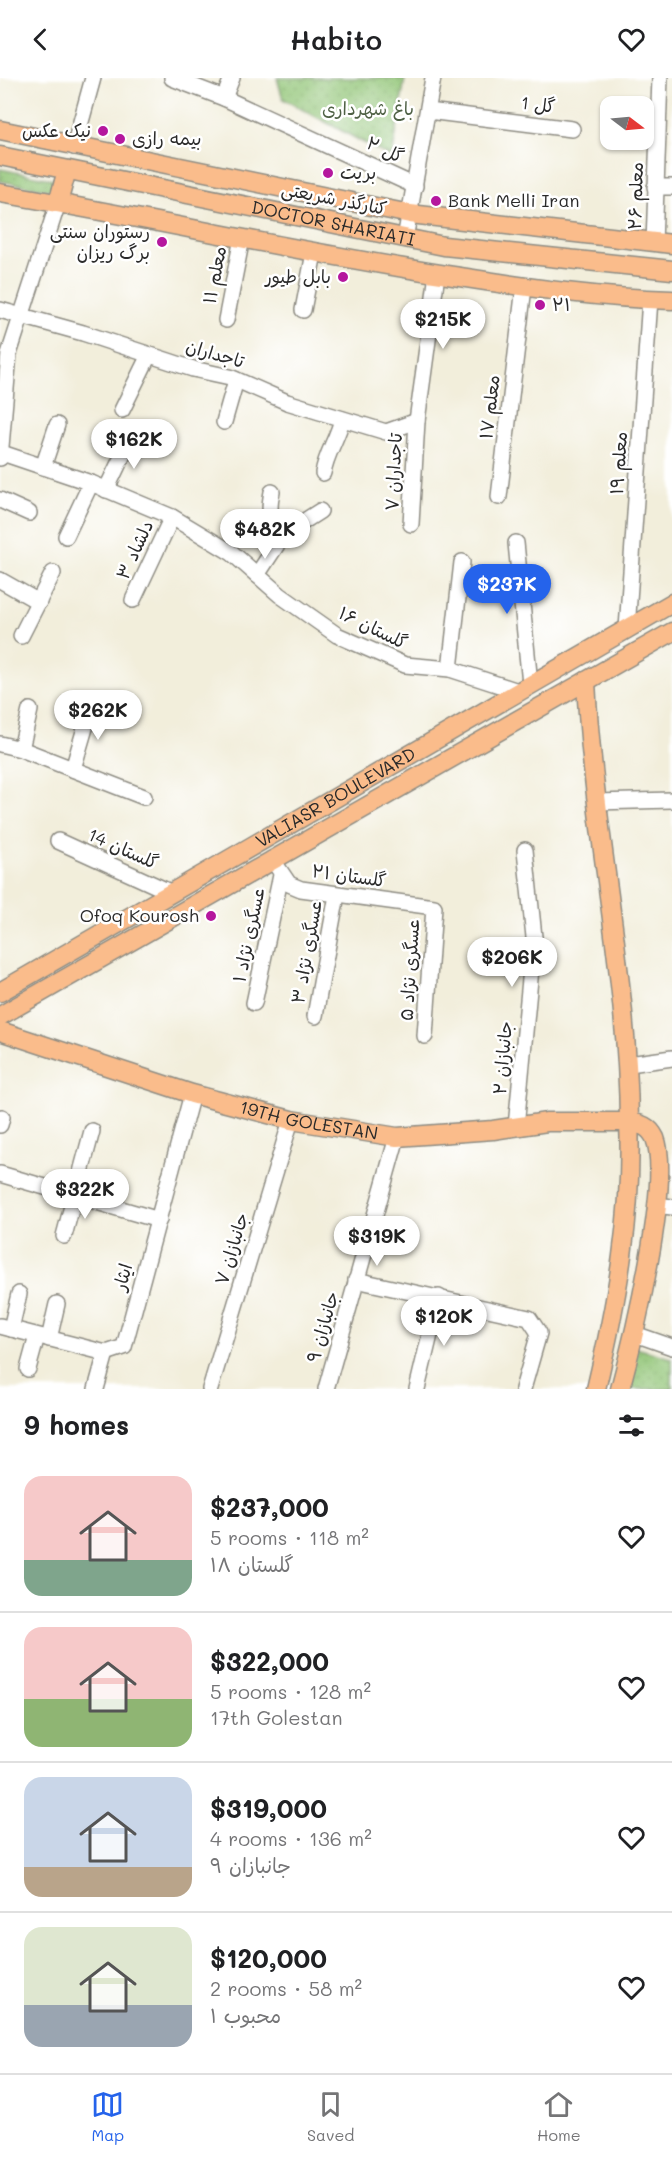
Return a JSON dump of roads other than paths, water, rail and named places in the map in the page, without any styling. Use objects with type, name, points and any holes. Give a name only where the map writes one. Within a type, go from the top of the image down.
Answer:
[{"type":"main road","name":"کنارگذر شریعتی","points":[[0,130],[74,147],[410,214],[672,244]]},
{"type":"main road","name":"DOCTOR SHARIATI","points":[[0,156],[444,246],[672,270]]},
{"type":"main road","points":[[58,203],[68,170]]},
{"type":"main road","points":[[0,193],[437,274],[524,287],[672,300]]},
{"type":"main road","name":"VALIASR BOULEVARD","points":[[0,992],[672,603]]},
{"type":"main road","name":"VALIASR BOULEVARD","points":[[0,1016],[277,867],[586,681],[672,632]]},
{"type":"main road","points":[[586,681],[596,802],[629,1064],[631,1164],[611,1328],[596,1389]]},
{"type":"main road","name":"19TH GOLESTAN","points":[[0,1031],[192,1094],[291,1120],[397,1137],[516,1127],[547,1122],[629,1122]]},
{"type":"main road","points":[[620,1389],[664,1206],[659,1154],[655,1138],[648,1128],[629,1122]]},
{"type":"main road","points":[[628,1203],[664,1206]]},
{"type":"main road","points":[[611,1328],[635,1334]]},
{"type":"street","points":[[74,147],[93,78]]},
{"type":"street","name":"گل ۲","points":[[172,78],[224,98],[415,186]]},
{"type":"street","points":[[224,98],[232,78]]},
{"type":"street","points":[[405,239],[433,78]]},
{"type":"street","name":"معلم ۲۶","points":[[654,243],[660,78]]},
{"type":"street","name":"گل 1","points":[[428,111],[572,129]]},
{"type":"street","points":[[656,186],[672,187]]},
{"type":"street","points":[[1,456],[9,354],[58,203]]},
{"type":"street","name":"معلم ۱۱","points":[[226,320],[242,238]]},
{"type":"street","points":[[303,310],[314,253]]},
{"type":"street","name":"تاجداران ۷","points":[[411,525],[417,421],[437,274]]},
{"type":"street","name":"معلم ۱۷","points":[[499,497],[524,287]]},
{"type":"street","name":"معلم ۱۹","points":[[627,629],[650,299]]},
{"type":"street","name":"تاجداران","points":[[0,310],[236,380],[287,402],[386,432],[417,421]]},
{"type":"street","points":[[123,410],[150,355]]},
{"type":"street","points":[[224,422],[236,380]]},
{"type":"street","points":[[323,473],[325,461],[339,432],[342,419]]},
{"type":"street","points":[[43,467],[57,425]]},
{"type":"street","points":[[106,490],[132,436]]},
{"type":"street","name":"گلستان ۱۶","points":[[1,456],[91,483],[172,517],[232,553],[280,595],[338,635],[405,665],[450,669],[524,688]]},
{"type":"street","points":[[66,536],[91,483]]},
{"type":"street","points":[[272,492],[268,512],[271,521],[284,534]]},
{"type":"street","points":[[0,500],[29,513]]},
{"type":"street","points":[[257,575],[284,534],[320,511]]},
{"type":"street","name":"دلشاد ۳","points":[[133,600],[172,517]]},
{"type":"street","points":[[516,543],[524,688]]},
{"type":"street","points":[[450,669],[462,562]]},
{"type":"street","points":[[21,636],[53,573]]},
{"type":"street","points":[[0,580],[39,602]]},
{"type":"street","points":[[73,769],[92,704]]},
{"type":"street","points":[[21,749],[30,710]]},
{"type":"street","points":[[0,744],[21,749],[144,797]]},
{"type":"street","points":[[596,802],[672,800]]},
{"type":"street","name":"گلستان 14","points":[[58,841],[172,893]]},
{"type":"street","name":"جانبازان ۲","points":[[516,1127],[534,937],[525,850]]},
{"type":"street","name":"گلستان ۲۱","points":[[277,867],[289,884],[301,888],[434,907]]},
{"type":"street","name":"عسگری نژاد ۱","points":[[254,1003],[277,867]]},
{"type":"street","name":"عسگری نژاد ۳","points":[[315,1016],[338,895]]},
{"type":"street","name":"عسگری نژاد ۵","points":[[425,1036],[434,907]]},
{"type":"street","points":[[629,1064],[672,1058]]},
{"type":"street","name":"ایثار","points":[[106,1353],[124,1347],[192,1094]]},
{"type":"street","name":"جانبازان ۷","points":[[210,1389],[291,1120]]},
{"type":"street","points":[[64,1236],[92,1131]]},
{"type":"street","name":"جانبازان ۹","points":[[326,1389],[397,1137]]},
{"type":"street","points":[[0,1174],[159,1220]]},
{"type":"street","points":[[356,1280],[530,1318],[539,1333],[523,1389]]},
{"type":"street","points":[[19,1294],[6,1328],[106,1353],[96,1389]]},
{"type":"street","points":[[417,1389],[439,1297]]},
{"type":"street","points":[[28,1369],[57,1304]]},
{"type":"street","points":[[635,1334],[672,1347]]},
{"type":"place","name":"نیک عکس","points":[[103,131]]},
{"type":"place","name":"بیمه رازی","points":[[120,139]]},
{"type":"place","name":"بریت","points":[[328,173]]},
{"type":"place","name":"Bank Melli Iran","points":[[436,201]]},
{"type":"place","name":"رستوران سنتی برگ ریزان","points":[[162,242]]},
{"type":"place","name":"بابل طیور","points":[[343,277]]},
{"type":"place","name":"۲۱","points":[[540,305]]},
{"type":"place","name":"Ofoq Kourosh","points":[[211,916]]},
{"type":"park label","name":"باغ شهرداری","points":[[368,109]]}]
